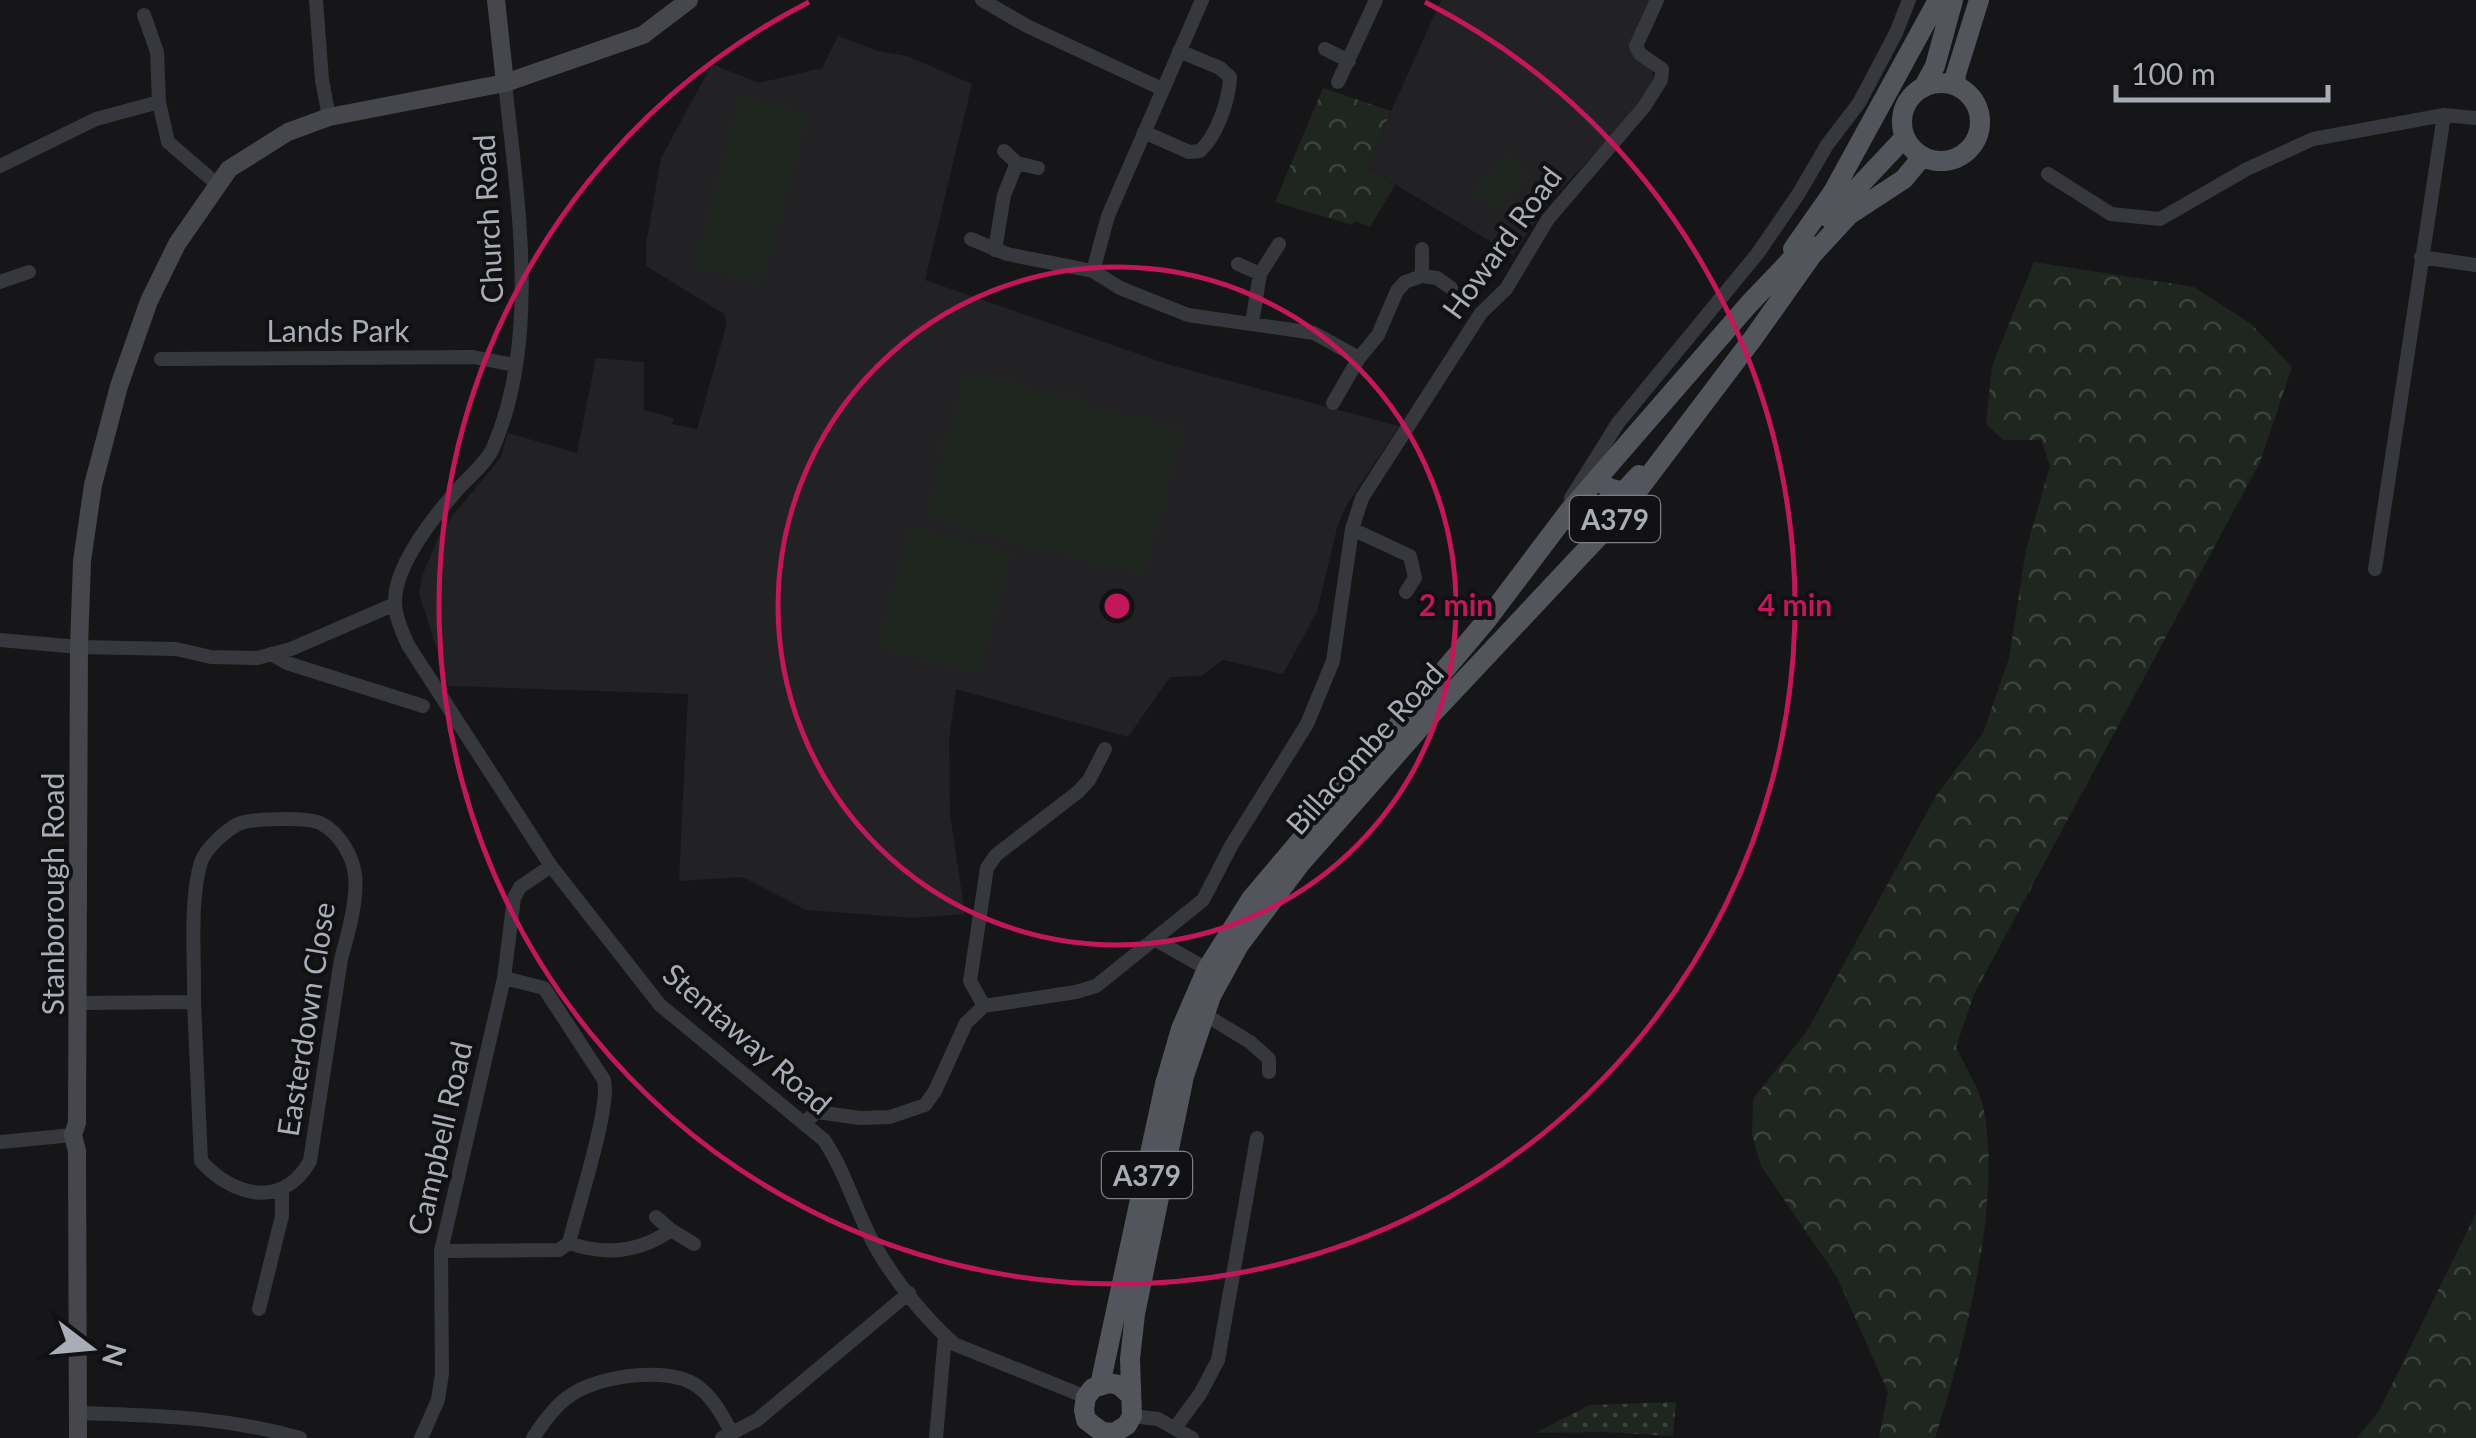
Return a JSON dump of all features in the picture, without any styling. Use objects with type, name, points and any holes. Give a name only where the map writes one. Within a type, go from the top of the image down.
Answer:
[{"type":"main road","name":"Billacombe Road","points":[[1763,292],[1833,192],[1938,0]]},
{"type":"main road","name":"Billacombe Road","points":[[1093,1391],[1165,1084],[1180,1029],[1207,969],[1251,899],[1532,561],[1595,470],[1905,137],[1904,111],[1935,66],[1953,0]]},
{"type":"main road","points":[[1957,86],[1955,77],[1979,0]]},
{"type":"main road","points":[[1905,137],[1922,157],[1947,161],[1959,157],[1977,140],[1980,114],[1968,92],[1944,83],[1923,88]]},
{"type":"main road","name":"Billacombe Road","points":[[1130,1394],[1130,1359],[1141,1282],[1184,1076],[1204,1014],[1238,944],[1290,876],[1432,714],[1620,514],[1812,254],[1849,215],[1904,179],[1922,157]]},
{"type":"main road","name":"A379","points":[[1595,470],[1608,488],[1623,492],[1682,430]]},
{"type":"main road","name":"A379","points":[[1532,561],[1585,508],[1605,504],[1620,514]]},
{"type":"main road","points":[[1093,1391],[1119,1386],[1130,1394]]},
{"type":"main road","name":"A379","points":[[1093,1391],[1084,1410],[1085,1429],[1114,1435],[1132,1416],[1130,1394]]},
{"type":"street","points":[[316,0],[329,117]]},
{"type":"street","points":[[496,0],[505,83]]},
{"type":"street","name":"Stanborough Road","points":[[78,1438],[79,1279],[74,1135],[80,1003],[82,561],[93,485],[116,392],[149,302],[178,244],[229,169],[288,132],[329,117],[505,83],[643,35],[689,0]]},
{"type":"street","points":[[982,0],[1027,26],[1162,89]]},
{"type":"street","points":[[1093,271],[1108,216],[1202,0]]},
{"type":"street","points":[[1338,82],[1376,0]]},
{"type":"street","name":"Howard Road","points":[[984,1006],[1096,986],[1202,900],[1307,724],[1333,662],[1352,529],[1362,498],[1481,313],[1506,289],[1548,219],[1644,107],[1661,80],[1662,69],[1640,54],[1636,46],[1657,0]]},
{"type":"street","name":"Billacombe Road","points":[[1595,470],[1618,423],[1758,253],[1859,103],[1909,0]]},
{"type":"street","points":[[144,14],[156,52],[159,102],[168,142],[218,184]]},
{"type":"street","points":[[1324,49],[1349,61]]},
{"type":"street","points":[[1144,132],[1189,152],[1200,151],[1208,143],[1229,92],[1230,77],[1220,68],[1179,52]]},
{"type":"street","name":"Church Road","points":[[395,604],[405,564],[447,502],[491,452],[514,365],[522,272],[505,83]]},
{"type":"street","points":[[0,166],[96,119],[159,102]]},
{"type":"street","points":[[2048,174],[2111,214],[2160,218],[2246,168],[2313,139],[2444,114],[2476,118]]},
{"type":"street","points":[[2375,569],[2444,114]]},
{"type":"street","points":[[1004,151],[1017,163],[1038,168]]},
{"type":"street","points":[[995,250],[1004,195],[1017,163]]},
{"type":"street","points":[[971,239],[995,250],[1093,271],[1120,288],[1188,315],[1314,333],[1360,358]]},
{"type":"street","points":[[1252,323],[1260,274],[1279,244]]},
{"type":"street","points":[[1422,249],[1422,276]]},
{"type":"street","points":[[2422,250],[2476,265]]},
{"type":"street","points":[[1238,264],[1260,274]]},
{"type":"street","points":[[0,282],[29,272]]},
{"type":"street","points":[[1333,403],[1387,320],[1397,291],[1405,282],[1422,276],[1437,278],[1451,288]]},
{"type":"street","name":"Lands Park","points":[[162,359],[473,356],[514,365]]},
{"type":"street","points":[[1352,529],[1410,556],[1416,578],[1406,592]]},
{"type":"street","points":[[0,640],[176,649],[211,657],[256,658],[292,649],[395,604]]},
{"type":"street","name":"Stentaway Road","points":[[395,604],[408,645],[551,866],[660,1005],[805,1122],[836,1158],[875,1246],[945,1336],[954,1344],[1093,1391]]},
{"type":"street","points":[[271,654],[287,664],[423,706]]},
{"type":"street","points":[[805,1122],[817,1112],[860,1118],[890,1117],[925,1104],[935,1091],[966,1023],[984,1006],[970,981],[986,868],[996,855],[1089,780],[1105,749]]},
{"type":"street","name":"Easterdown Close","points":[[306,820],[322,824],[339,838],[356,876],[310,1161],[299,1181],[282,1189],[238,1190],[215,1177],[201,1161],[194,1002],[196,886],[202,858],[240,822],[306,820]]},
{"type":"street","name":"Campbell Road","points":[[422,1438],[438,1400],[442,1373],[440,1251],[504,978],[514,898],[520,887],[551,866]]},
{"type":"street","points":[[1154,940],[1207,969]]},
{"type":"street","points":[[440,1251],[559,1250],[569,1243],[602,1114],[604,1080],[555,1000],[544,988],[504,978]]},
{"type":"street","points":[[80,1003],[194,1002]]},
{"type":"street","points":[[1204,1014],[1250,1042],[1269,1059],[1269,1072]]},
{"type":"street","points":[[0,1142],[74,1135]]},
{"type":"street","points":[[1175,1428],[1218,1360],[1257,1138]]},
{"type":"street","points":[[259,1310],[282,1216],[282,1189]]},
{"type":"street","points":[[656,1217],[694,1244]]},
{"type":"street","points":[[569,1243],[627,1251],[652,1243],[671,1230]]},
{"type":"street","points":[[533,1438],[569,1396],[608,1380],[660,1375],[675,1375],[705,1392],[727,1435],[770,1410],[909,1293]]},
{"type":"street","points":[[936,1438],[945,1336]]},
{"type":"street","points":[[78,1413],[203,1417],[250,1424],[300,1438]]},
{"type":"street","points":[[1132,1416],[1158,1420],[1192,1438]]},
{"type":"shaded area","points":[[1441,0],[1653,0],[1630,49],[1651,66],[1654,81],[1625,121],[1547,204],[1513,255],[1366,167]]},
{"type":"shaded area","points":[[838,36],[878,51],[907,56],[972,84],[925,280],[1170,365],[1399,426],[1345,508],[1317,612],[1283,674],[1223,660],[1201,676],[1170,677],[1128,737],[956,689],[949,740],[950,815],[965,914],[913,918],[806,910],[743,877],[679,881],[688,694],[448,686],[419,593],[438,538],[500,459],[508,433],[577,453],[596,358],[644,362],[644,410],[674,418],[672,424],[697,429],[727,323],[724,314],[646,266],[646,244],[661,158],[712,64],[759,83],[822,68]]},
{"type":"green space","points":[[1323,88],[1391,111],[1366,167],[1395,185],[1370,227],[1275,202]]},
{"type":"green space","points":[[741,96],[808,113],[762,285],[694,266]]},
{"type":"green space","points":[[1507,154],[1529,175],[1496,212],[1473,192]]},
{"type":"green space","points":[[2034,262],[2194,287],[2251,324],[2292,367],[2260,462],[1974,994],[1956,1047],[1984,1111],[1988,1189],[1968,1319],[1935,1438],[1879,1438],[1888,1392],[1837,1277],[1761,1166],[1752,1136],[1753,1099],[1807,1031],[1936,796],[1983,733],[2009,658],[2026,550],[2050,466],[2041,440],[2003,440],[1986,424],[1992,366]]},
{"type":"green space","points":[[965,373],[1001,382],[1003,377],[1013,379],[1012,384],[1067,399],[1068,395],[1081,399],[1081,403],[1134,418],[1136,413],[1149,416],[1149,421],[1183,430],[1165,495],[1170,497],[1166,513],[1161,512],[1144,576],[1109,566],[1108,570],[1095,567],[1095,563],[1041,548],[1039,552],[1027,549],[1027,545],[973,530],[972,534],[959,531],[960,526],[926,517],[943,455],[937,452],[943,434],[949,435]]},
{"type":"green space","points":[[910,526],[1012,553],[979,675],[878,648]]},
{"type":"green space","points":[[2476,1213],[2476,1438],[2357,1438],[2379,1411]]},
{"type":"green space","points":[[1676,1402],[1673,1436],[1535,1433],[1590,1405]]}]
